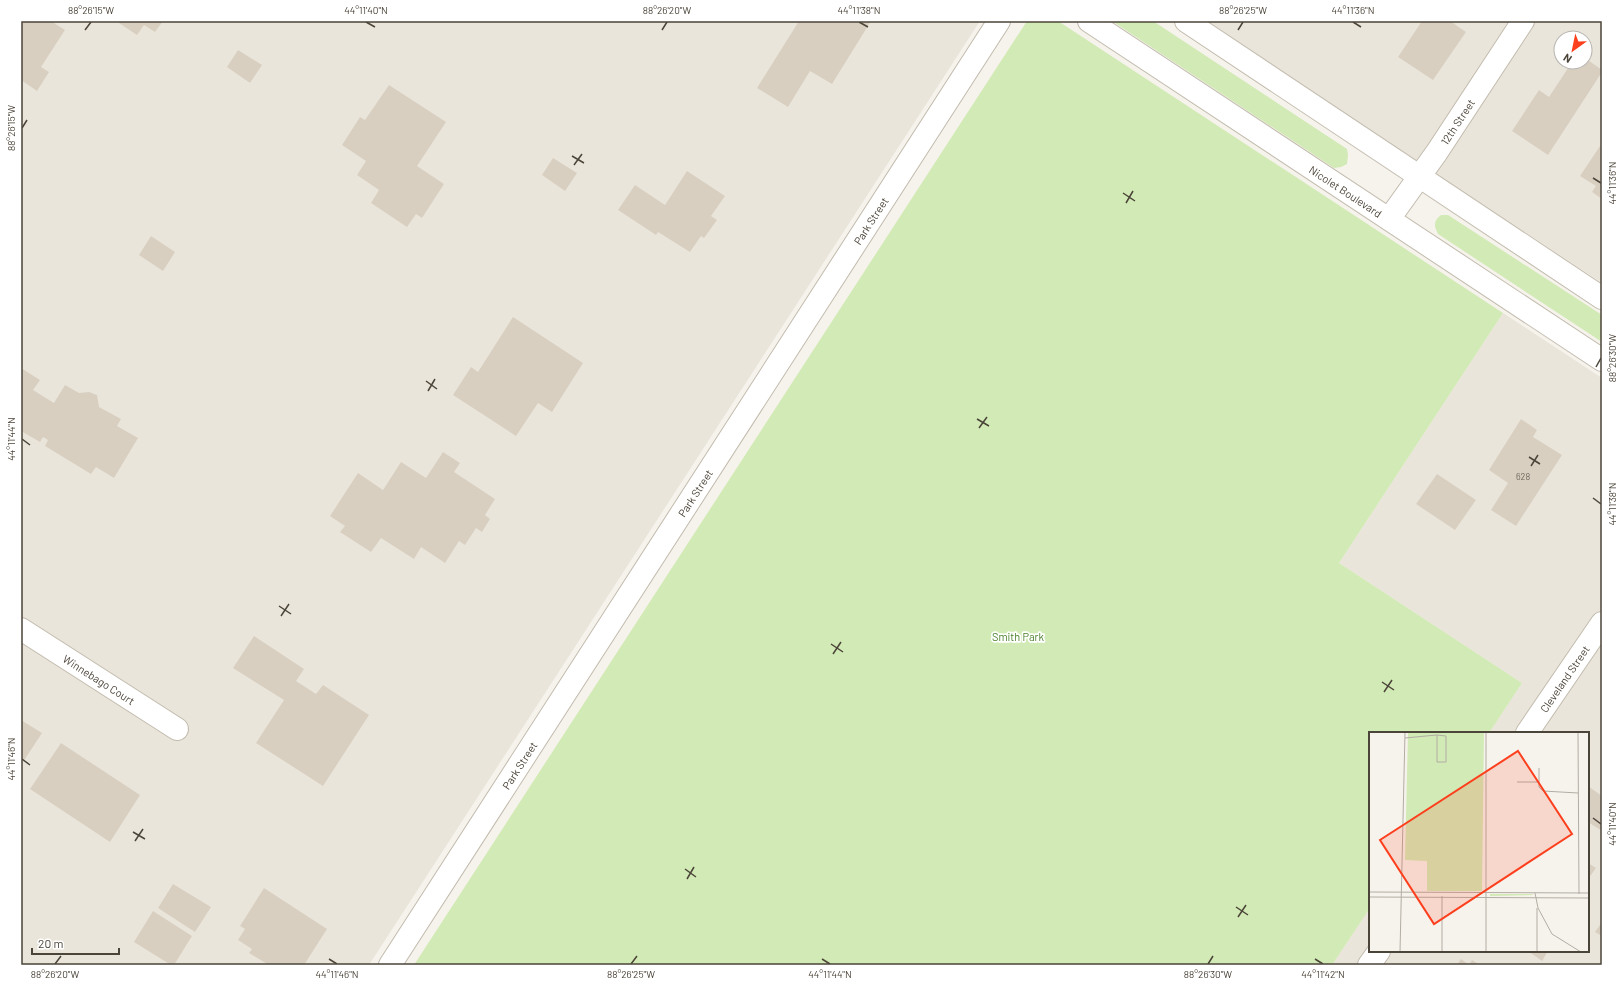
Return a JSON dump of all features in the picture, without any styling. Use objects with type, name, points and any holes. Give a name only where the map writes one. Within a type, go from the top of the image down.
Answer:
[{"type":"street","name":"Park Street","points":[[390,965],[999,21]]},
{"type":"street","name":"Nicolet Boulevard","points":[[1089,21],[1602,360]]},
{"type":"street","points":[[1186,21],[1602,298]]},
{"type":"street","name":"12th Street","points":[[1389,219],[1437,152],[1523,21]]},
{"type":"street","name":"Cleveland Street","points":[[1528,732],[1602,624]]},
{"type":"street","name":"Winnebago Court","points":[[21,629],[176,730]]},
{"type":"street","points":[[1369,965],[1378,952]]},
{"type":"shaded area","points":[[21,21],[980,21],[369,965],[21,965]]},
{"type":"shaded area","points":[[1202,21],[1602,21],[1602,283]]},
{"type":"shaded area","points":[[1503,313],[1602,378],[1602,965],[1332,965],[1369,910],[1369,952],[1589,952],[1589,732],[1490,732],[1522,683],[1339,563]]},
{"type":"green space","name":"Smith Park","points":[[1027,21],[1058,21],[1503,313],[1339,563],[1522,683],[1490,732],[1369,732],[1369,910],[1332,965],[414,965]]},
{"type":"green space","points":[[1112,21],[1153,21],[1347,149],[1347,164],[1334,168]]},
{"type":"green space","points":[[1441,215],[1448,215],[1602,315],[1602,342],[1438,234],[1435,222]]},
{"type":"building","points":[[21,21],[51,21],[65,30],[41,67],[49,72],[37,91],[21,80]]},
{"type":"building","points":[[116,21],[163,21],[155,32],[144,25],[137,35]]},
{"type":"building","points":[[799,21],[871,21],[832,84],[810,71],[788,107],[757,88]]},
{"type":"building","points":[[1422,21],[1450,21],[1466,32],[1433,80],[1398,57]]},
{"type":"building","points":[[238,50],[262,65],[250,83],[227,67]]},
{"type":"building","points":[[1593,64],[1602,70],[1548,155],[1512,131],[1539,90],[1549,97],[1567,70],[1593,70]]},
{"type":"building","points":[[389,85],[446,122],[417,166],[444,184],[422,218],[416,214],[407,227],[371,203],[379,190],[357,175],[366,161],[342,145],[360,117],[365,120]]},
{"type":"building","points":[[1602,143],[1602,199],[1592,192],[1596,186],[1580,176]]},
{"type":"building","points":[[553,158],[577,173],[565,191],[542,175]]},
{"type":"building","points":[[687,171],[725,196],[711,216],[717,220],[704,238],[701,236],[690,252],[658,232],[656,235],[618,210],[635,185],[665,205]]},
{"type":"building","points":[[151,236],[175,252],[163,271],[139,255]]},
{"type":"building","points":[[513,317],[583,363],[552,412],[538,403],[516,436],[453,395],[471,367],[478,372]]},
{"type":"building","points":[[21,368],[40,380],[33,390],[54,403],[65,385],[79,393],[89,392],[97,395],[99,407],[121,419],[117,426],[138,438],[114,478],[96,467],[91,474],[45,446],[48,440],[43,437],[40,442],[21,431]]},
{"type":"building","points":[[1521,419],[1537,430],[1533,437],[1562,455],[1516,526],[1491,510],[1508,483],[1489,470]]},
{"type":"building","points":[[443,452],[460,463],[454,472],[495,499],[485,515],[490,519],[482,532],[476,528],[465,545],[459,541],[445,563],[421,547],[414,559],[381,538],[371,552],[340,532],[345,526],[330,516],[358,473],[383,490],[401,462],[426,478]]},
{"type":"building","points":[[1437,474],[1476,500],[1455,530],[1416,504]]},
{"type":"building","points":[[254,636],[304,669],[296,681],[316,694],[323,685],[369,715],[323,786],[256,743],[284,700],[233,668]]},
{"type":"building","points":[[21,720],[42,733],[21,765]]},
{"type":"building","points":[[61,743],[140,795],[110,842],[30,789]]},
{"type":"building","points":[[1589,787],[1602,796],[1602,831],[1589,823]]},
{"type":"building","points":[[1589,864],[1596,868],[1589,878]]},
{"type":"building","points":[[173,884],[211,907],[195,932],[158,908]]},
{"type":"building","points":[[264,888],[327,929],[304,965],[269,965],[249,953],[252,949],[238,940],[245,929],[240,926]]},
{"type":"building","points":[[153,911],[192,936],[174,965],[171,965],[134,942]]},
{"type":"building","points":[[1602,922],[1602,936],[1595,932]]},
{"type":"building","points":[[1529,952],[1547,952],[1542,961]]},
{"type":"building","points":[[1461,959],[1469,965],[1457,965]]},
{"type":"building","points":[[1472,960],[1480,965],[1469,965]]}]
